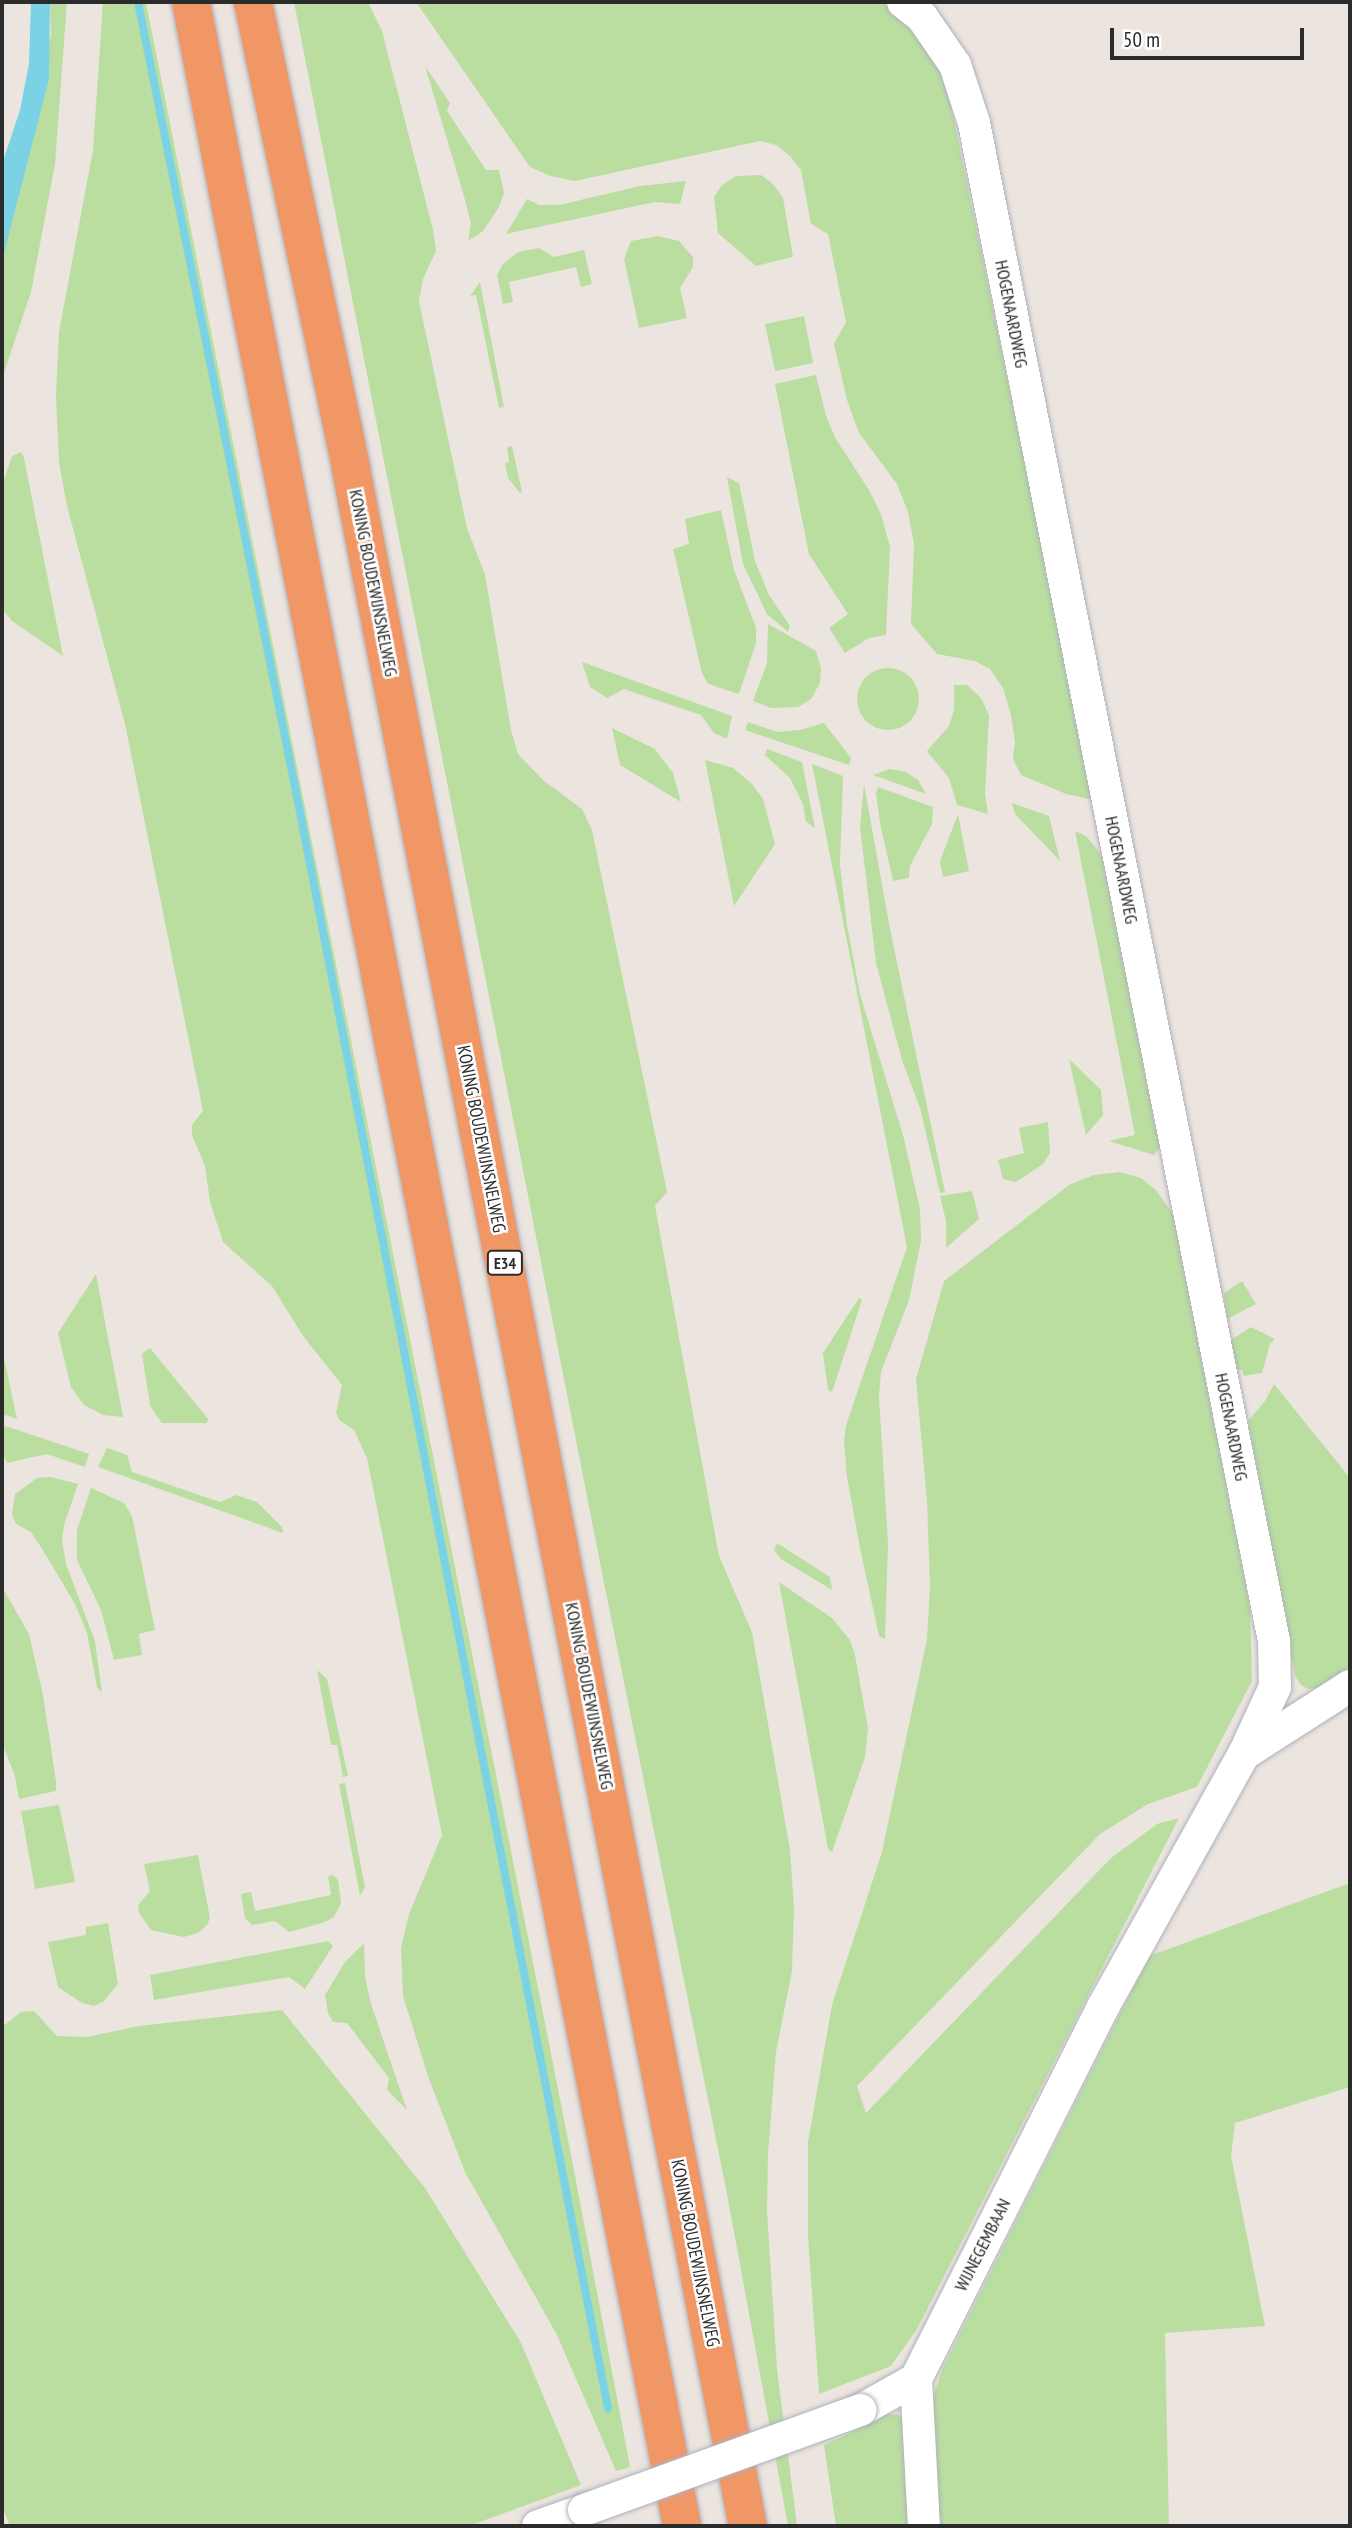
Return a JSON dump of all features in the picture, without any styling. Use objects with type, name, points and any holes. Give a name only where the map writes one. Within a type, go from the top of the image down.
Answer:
[{"type":"highway","points":[[191,2],[682,2526]]},
{"type":"highway","name":"KONING BOUDEWIJNSNELWEG","points":[[253,2],[359,510],[748,2526]]},
{"type":"street","name":"HOGENAARDWEG","points":[[903,2],[922,18],[955,65],[974,123],[1274,1641],[1275,1687],[1244,1754]]},
{"type":"street","points":[[1244,1754],[1350,1686]]},
{"type":"street","name":"WIJNEGEMBAAN","points":[[916,2379],[1103,2007],[1244,1754]]},
{"type":"street","points":[[538,2526],[860,2410],[916,2379],[924,2526]]},
{"type":"green space","points":[[50,2],[67,2],[55,164],[31,292],[2,379],[2,258],[51,35]]},
{"type":"green space","points":[[103,2],[146,2],[573,2165],[630,2467],[616,2471],[557,2335],[465,2172],[429,2079],[403,1996],[401,1948],[409,1914],[442,1835],[367,1458],[354,1430],[339,1420],[336,1413],[342,1385],[303,1336],[272,1286],[223,1242],[210,1202],[205,1166],[192,1135],[192,1125],[203,1111],[125,724],[67,506],[59,463],[56,396],[59,332],[93,150]]},
{"type":"green space","points":[[294,2],[368,2],[382,31],[433,230],[436,251],[423,279],[419,301],[467,528],[485,575],[511,730],[518,754],[543,780],[582,809],[592,830],[667,1192],[655,1206],[719,1556],[752,1632],[790,1850],[794,1909],[792,1971],[776,2052],[768,2154],[767,2211],[777,2369],[797,2526],[788,2526],[727,2194],[602,1573]]},
{"type":"green space","points":[[416,2],[883,2],[920,39],[945,77],[1094,800],[1066,794],[1021,775],[1013,759],[1015,742],[1011,715],[1003,688],[990,669],[975,661],[937,654],[911,624],[914,544],[908,512],[897,484],[859,433],[847,400],[834,344],[846,322],[828,234],[811,224],[801,170],[790,156],[776,145],[760,141],[575,181],[550,176],[530,167]]},
{"type":"green space","points":[[425,66],[450,103],[447,111],[486,170],[499,170],[504,193],[499,207],[483,231],[468,241],[471,224]]},
{"type":"green space","points":[[761,175],[773,184],[783,198],[793,257],[756,266],[718,233],[714,197],[722,185],[736,176]]},
{"type":"green space","points":[[686,181],[680,204],[655,202],[506,234],[527,199],[539,205],[559,205],[640,186]]},
{"type":"green space","points":[[658,236],[679,241],[693,257],[693,267],[680,288],[687,318],[639,328],[624,259],[631,241]]},
{"type":"green space","points":[[539,248],[554,257],[584,250],[592,284],[581,287],[576,267],[509,282],[513,302],[503,304],[497,275],[503,264],[518,252]]},
{"type":"green space","points":[[480,282],[504,407],[499,408],[476,295],[470,296]]},
{"type":"green space","points":[[804,316],[813,363],[775,371],[765,324]]},
{"type":"green space","points":[[816,375],[826,416],[836,439],[881,514],[890,547],[886,635],[869,638],[845,653],[829,628],[848,614],[809,554],[775,384]]},
{"type":"green space","points":[[512,446],[522,492],[520,493],[508,478],[505,463],[509,462],[507,447]]},
{"type":"green space","points":[[21,452],[63,656],[12,621],[2,609],[2,486],[12,456]]},
{"type":"green space","points":[[727,477],[739,483],[755,561],[769,595],[790,626],[788,632],[767,614],[743,564]]},
{"type":"green space","points":[[721,510],[734,570],[756,628],[756,643],[739,694],[708,684],[702,673],[673,549],[689,544],[685,519]]},
{"type":"green space","points":[[768,624],[816,651],[821,668],[820,683],[811,699],[798,707],[771,708],[753,701],[767,663]]},
{"type":"green space","points":[[582,662],[732,716],[727,739],[714,733],[701,715],[624,689],[607,698],[590,687]]},
{"type":"green space","points":[[888,668],[900,670],[910,677],[917,687],[917,711],[910,721],[900,728],[888,730],[876,728],[866,721],[859,711],[857,699],[859,687],[866,677],[876,670]]},
{"type":"green space","points":[[954,685],[967,685],[981,698],[989,715],[985,794],[988,814],[957,805],[949,778],[927,751],[949,726],[954,710]]},
{"type":"green space","points":[[748,722],[777,732],[800,730],[824,723],[851,758],[849,765],[745,730]]},
{"type":"green space","points":[[612,728],[655,749],[673,773],[681,802],[620,765]]},
{"type":"green space","points":[[767,749],[802,762],[815,828],[806,822],[803,804],[790,778],[765,755]]},
{"type":"green space","points":[[705,760],[733,768],[752,784],[763,799],[775,844],[734,906]]},
{"type":"green space","points":[[812,764],[843,776],[840,865],[847,925],[860,994],[903,1135],[920,1209],[921,1241],[909,1300],[881,1372],[879,1396],[888,1543],[885,1639],[879,1636],[860,1548],[847,1477],[844,1440],[846,1425],[907,1247]]},
{"type":"green space","points":[[890,769],[906,772],[918,780],[926,794],[873,775]]},
{"type":"green space","points":[[864,784],[890,929],[945,1192],[940,1193],[920,1108],[902,1060],[876,963],[860,827]]},
{"type":"green space","points":[[878,787],[933,807],[932,824],[910,866],[909,878],[893,881],[880,823],[876,793]]},
{"type":"green space","points":[[1012,803],[1049,816],[1060,861],[1015,814]]},
{"type":"green space","points":[[958,814],[969,871],[943,877],[940,861]]},
{"type":"green space","points":[[1075,831],[1086,836],[1107,866],[1163,1144],[1154,1155],[1109,1141],[1135,1135]]},
{"type":"green space","points":[[1069,1059],[1101,1090],[1103,1115],[1086,1135]]},
{"type":"green space","points":[[1048,1122],[1050,1153],[1043,1164],[1016,1182],[1003,1179],[998,1160],[1024,1153],[1019,1128]]},
{"type":"green space","points":[[1120,1172],[1141,1178],[1156,1190],[1175,1217],[1250,1608],[1252,1681],[1197,1787],[1148,1804],[1100,1834],[857,2086],[866,2113],[1111,1858],[1157,1824],[1179,1818],[917,2329],[891,2366],[819,2394],[808,2237],[808,2142],[832,2005],[882,1852],[927,1639],[930,1586],[927,1501],[916,1379],[944,1281],[1069,1185],[1094,1175]]},
{"type":"green space","points":[[972,1191],[979,1219],[946,1248],[946,1221],[940,1196]]},
{"type":"green space","points":[[96,1274],[123,1417],[103,1415],[84,1405],[71,1387],[58,1333]]},
{"type":"green space","points":[[1242,1281],[1256,1304],[1227,1319],[1224,1293]]},
{"type":"green space","points":[[859,1298],[862,1300],[832,1392],[828,1390],[823,1353]]},
{"type":"green space","points":[[1251,1327],[1275,1339],[1270,1344],[1262,1373],[1244,1376],[1242,1370],[1236,1370],[1231,1340]]},
{"type":"green space","points":[[2,1348],[17,1419],[2,1414]]},
{"type":"green space","points":[[150,1348],[209,1420],[206,1423],[162,1423],[156,1415],[150,1405],[142,1354]]},
{"type":"green space","points":[[1274,1384],[1350,1478],[1350,1669],[1322,1687],[1308,1689],[1300,1684],[1295,1675],[1248,1421],[1265,1401]]},
{"type":"green space","points":[[2,1425],[89,1454],[85,1467],[47,1454],[7,1463],[2,1452]]},
{"type":"green space","points":[[107,1448],[127,1455],[132,1472],[220,1502],[236,1495],[257,1502],[282,1527],[283,1533],[98,1467]]},
{"type":"green space","points":[[51,1477],[78,1484],[64,1525],[62,1540],[66,1564],[95,1641],[102,1693],[97,1687],[87,1633],[75,1604],[31,1532],[16,1524],[12,1514],[15,1494],[37,1478]]},
{"type":"green space","points":[[91,1488],[124,1503],[132,1516],[155,1630],[139,1634],[142,1655],[114,1660],[101,1610],[77,1560],[77,1530]]},
{"type":"green space","points":[[777,1543],[830,1577],[832,1590],[781,1559],[774,1550]]},
{"type":"green space","points":[[779,1582],[832,1618],[850,1640],[855,1655],[868,1728],[865,1757],[832,1852],[828,1849]]},
{"type":"green space","points":[[2,1587],[29,1634],[43,1695],[56,1781],[56,1791],[19,1799],[15,1776],[2,1743]]},
{"type":"green space","points":[[317,1670],[327,1679],[348,1776],[343,1777],[337,1745],[331,1745]]},
{"type":"green space","points":[[345,1783],[365,1887],[360,1896],[339,1784]]},
{"type":"green space","points":[[59,1805],[75,1882],[35,1889],[21,1811]]},
{"type":"green space","points":[[198,1855],[210,1918],[207,1925],[198,1933],[184,1937],[151,1930],[139,1913],[138,1905],[150,1891],[144,1864]]},
{"type":"green space","points":[[333,1875],[338,1880],[341,1903],[334,1917],[325,1922],[289,1932],[275,1921],[252,1925],[245,1918],[241,1894],[251,1892],[255,1911],[331,1895],[328,1876]]},
{"type":"green space","points":[[1350,1883],[1350,2087],[1235,2123],[1231,2156],[1265,2326],[1165,2333],[1169,2526],[939,2526],[933,2398],[942,2370],[1149,1956]]},
{"type":"green space","points":[[108,1923],[118,1984],[104,2001],[94,2006],[82,2003],[58,1987],[48,1942],[86,1935],[86,1927]]},
{"type":"green space","points":[[328,1941],[333,1946],[305,1989],[289,1977],[154,2000],[150,1975]]},
{"type":"green space","points":[[364,1943],[365,1977],[371,2004],[407,2110],[387,2090],[389,2078],[347,2023],[333,2022],[328,2013],[325,1995],[345,1962]]},
{"type":"green space","points":[[282,2010],[425,2188],[520,2341],[581,2485],[469,2526],[10,2526],[2,2506],[2,2027],[21,2012],[34,2011],[57,2036],[87,2037],[139,2026]]},
{"type":"green space","points":[[897,2414],[905,2422],[912,2526],[836,2526],[824,2445],[872,2423],[880,2415]]},
{"type":"water","points":[[31,2],[50,2],[49,79],[2,261],[2,164],[20,110],[29,64]]},
{"type":"waterway","points":[[138,2],[300,812],[608,2409]]}]
